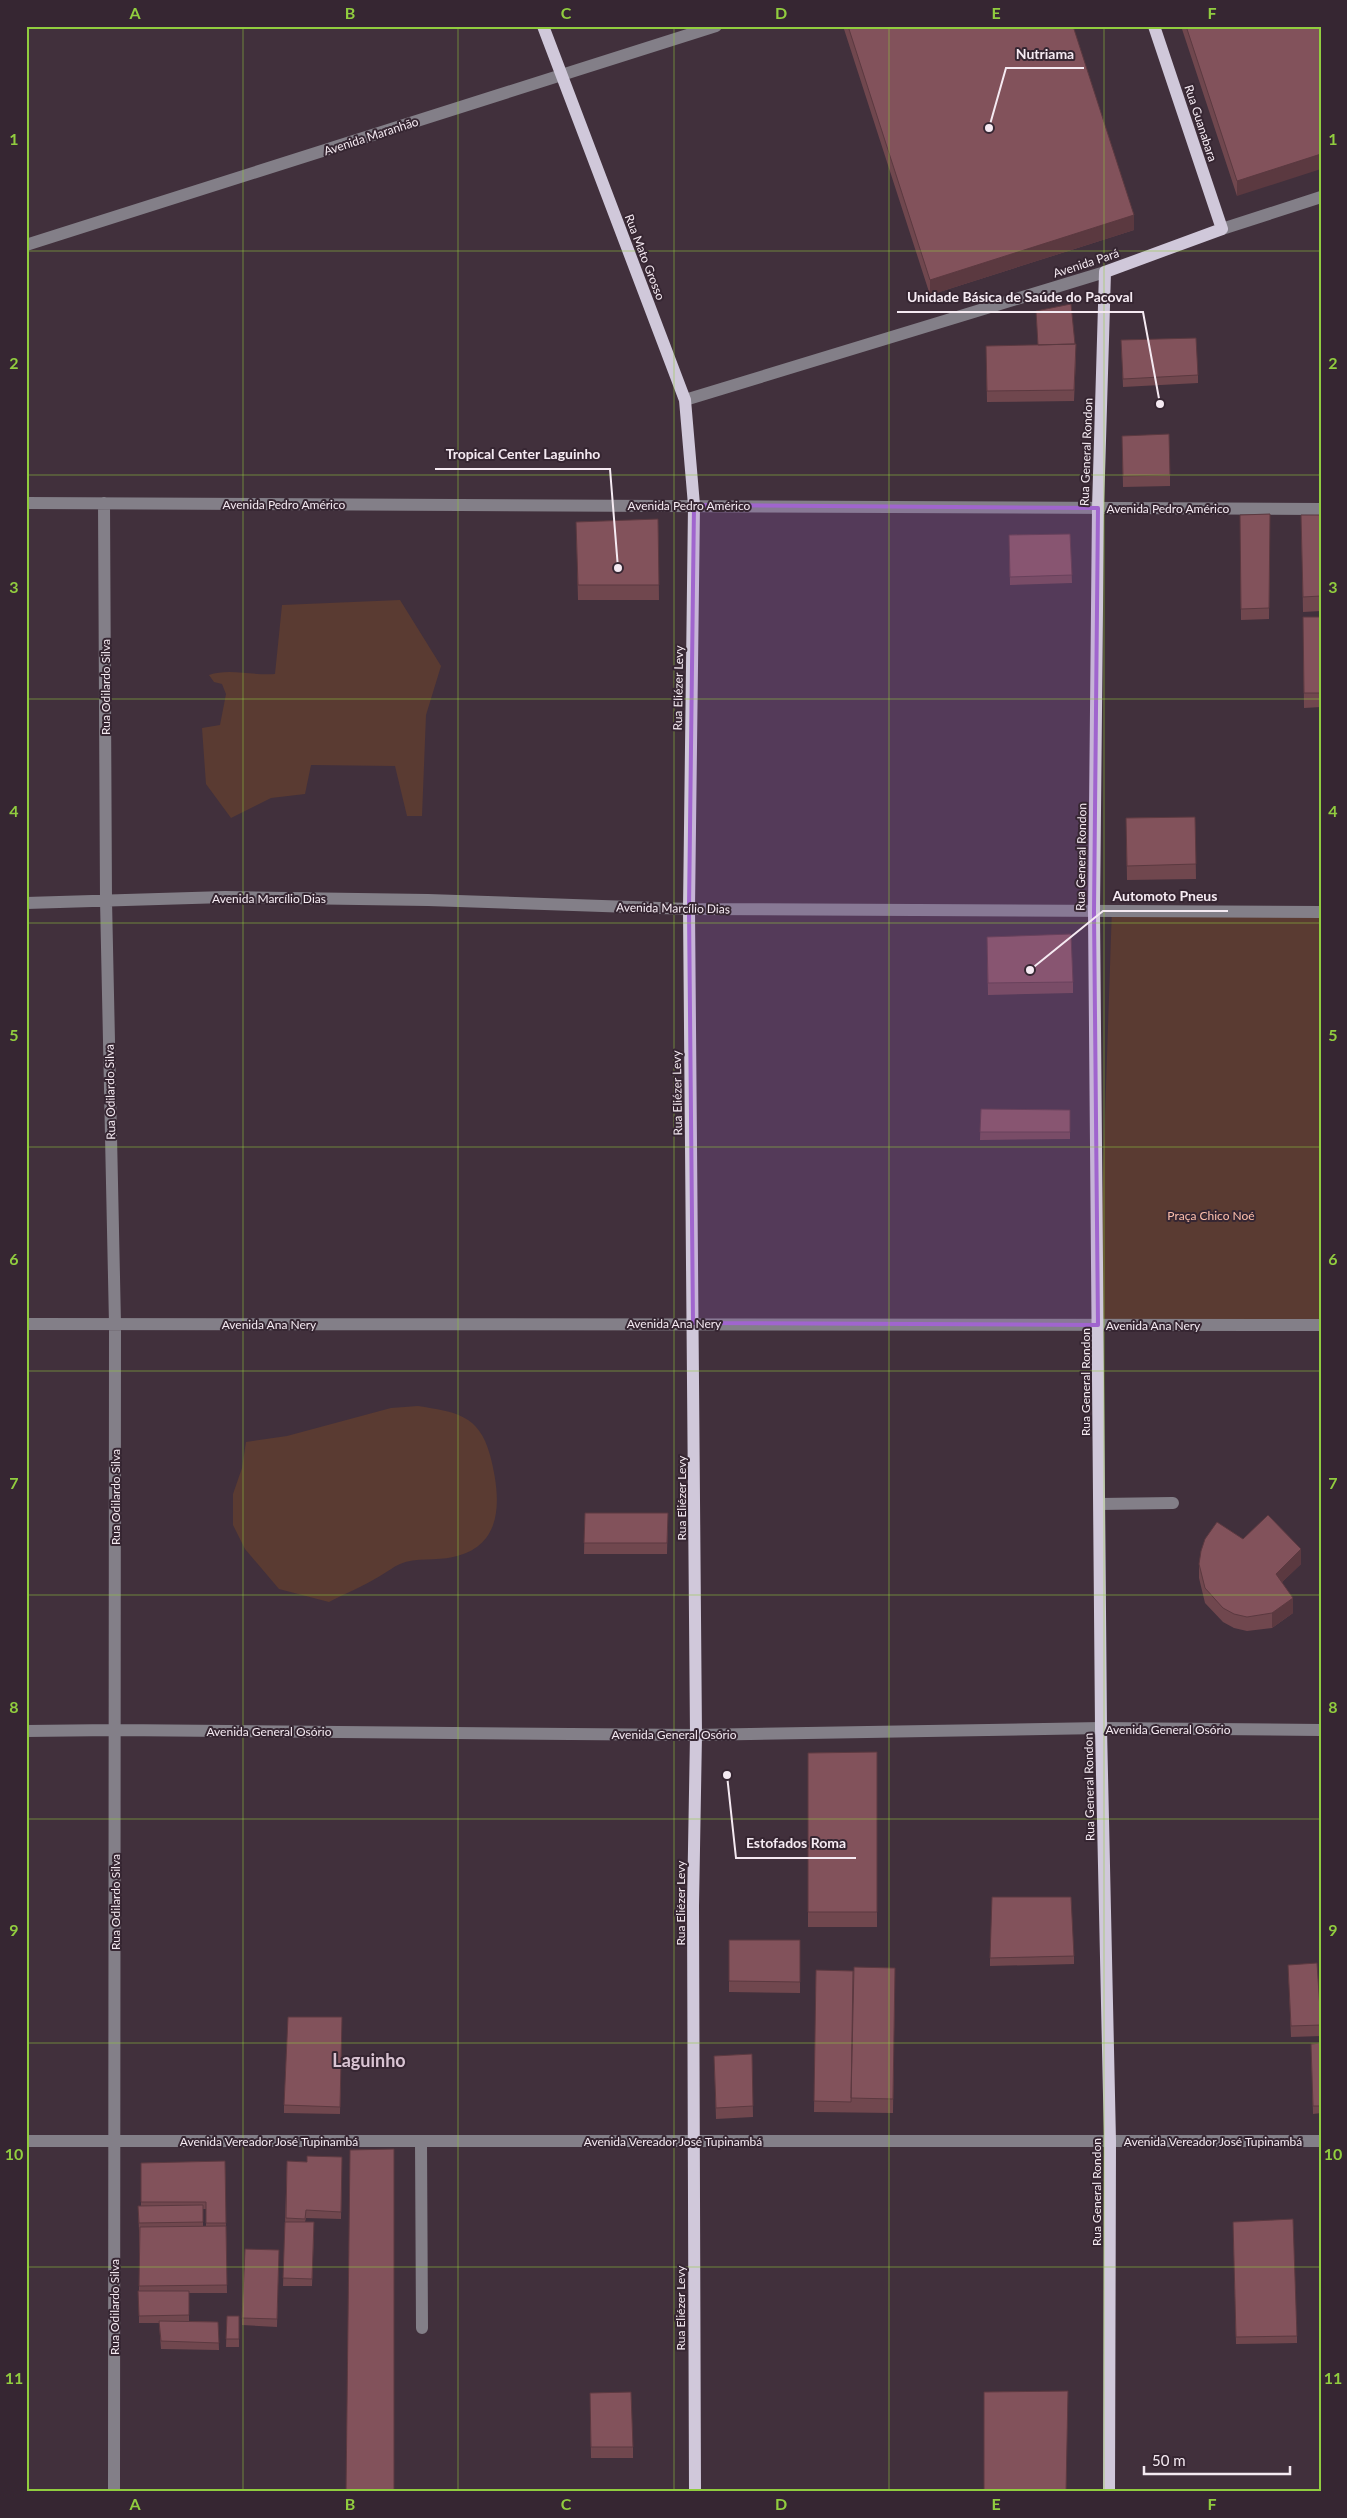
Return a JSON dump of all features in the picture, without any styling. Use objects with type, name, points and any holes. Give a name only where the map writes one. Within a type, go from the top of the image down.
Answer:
[{"type":"main road","name":"Rua Mato Grosso","points":[[543,26],[560,76],[685,400],[694,505]]},
{"type":"main road","name":"Rua Guanabara","points":[[1154,26],[1222,229]]},
{"type":"main road","name":"Avenida Pará","points":[[1104,272],[1222,229]]},
{"type":"main road","name":"Rua General Rondon","points":[[1104,272],[1098,508],[1094,912],[1101,1728],[1110,2141],[1109,2492]]},
{"type":"main road","name":"Rua Eliézer Levy","points":[[694,505],[689,909],[696,1735],[695,2492]]},
{"type":"street","name":"Avenida Maranhão","points":[[26,245],[716,26]]},
{"type":"street","name":"Avenida Pará","points":[[1222,229],[1321,197]]},
{"type":"street","name":"Avenida Pará","points":[[685,400],[1104,272]]},
{"type":"street","name":"Avenida Pedro Américo","points":[[26,503],[1321,509]]},
{"type":"street","name":"Rua Odilardo Silva","points":[[104,503],[106,900],[115,1324],[114,2492]]},
{"type":"street","name":"Avenida Marcílio Dias","points":[[26,903],[225,897],[428,900],[689,909],[1321,912]]},
{"type":"street","name":"Avenida Ana Nery","points":[[26,1324],[693,1323],[1321,1325]]},
{"type":"street","points":[[1100,1504],[1173,1503]]},
{"type":"street","name":"Avenida General Osório","points":[[26,1731],[115,1730],[696,1735],[1101,1728],[1321,1730]]},
{"type":"street","points":[[421,2141],[422,2328]]},
{"type":"street","name":"Avenida Vereador José Tupinambá","points":[[26,2142],[1321,2141]]},
{"type":"highlighted area","points":[[694,505],[1098,508],[1094,912],[1098,1325],[693,1323],[689,909]]},
{"type":"green space","points":[[400,600],[441,666],[426,715],[422,816],[407,816],[395,766],[311,765],[305,794],[271,798],[231,818],[206,784],[202,728],[220,725],[226,694],[222,684],[214,682],[209,675],[225,672],[275,674],[282,605]]},
{"type":"green space","name":"Praça Chico Noé","points":[[1321,906],[1321,1325],[1098,1325],[1112,907]]},
{"type":"green space","points":[[418,1406],[443,1410],[464,1417],[479,1431],[485,1441],[494,1471],[497,1503],[495,1518],[490,1531],[482,1542],[470,1551],[453,1557],[400,1564],[368,1583],[329,1602],[279,1589],[245,1549],[233,1525],[233,1494],[242,1468],[246,1442],[287,1436],[391,1408]]},
{"type":"building","points":[[848,26],[1073,26],[1134,215],[930,280]]},
{"type":"building","points":[[1186,26],[1321,26],[1321,154],[1237,181]]},
{"type":"building","points":[[1071,304],[1075,344],[1038,345],[1036,311]]},
{"type":"building","points":[[1196,338],[1198,375],[1123,379],[1121,340]]},
{"type":"building","points":[[1076,344],[1074,390],[987,391],[986,346]]},
{"type":"building","points":[[1169,434],[1170,475],[1123,476],[1122,436]]},
{"type":"building","points":[[1270,514],[1269,608],[1241,609],[1240,515]]},
{"type":"building","points":[[1301,515],[1321,515],[1321,596],[1303,597]]},
{"type":"building","points":[[658,519],[659,585],[578,585],[576,522]]},
{"type":"building","points":[[1070,534],[1072,575],[1010,577],[1009,535]]},
{"type":"building","points":[[1303,617],[1321,617],[1321,693],[1304,693]]},
{"type":"building","points":[[1195,817],[1196,864],[1127,866],[1126,818]]},
{"type":"building","points":[[1071,934],[1073,982],[988,983],[987,937]]},
{"type":"building","points":[[981,1109],[1070,1110],[1070,1132],[980,1132]]},
{"type":"building","points":[[585,1513],[668,1513],[667,1543],[584,1543]]},
{"type":"building","points":[[1268,1515],[1301,1549],[1276,1574],[1293,1598],[1272,1613],[1247,1617],[1234,1614],[1223,1608],[1205,1588],[1199,1564],[1205,1539],[1217,1522],[1243,1539]]},
{"type":"building","points":[[877,1752],[877,1912],[808,1912],[808,1753]]},
{"type":"building","points":[[992,1897],[1071,1897],[1074,1956],[990,1958]]},
{"type":"building","points":[[729,1940],[800,1940],[800,1982],[729,1981]]},
{"type":"building","points":[[1317,1963],[1321,2025],[1291,2026],[1288,1965]]},
{"type":"building","points":[[854,1967],[895,1968],[893,2099],[851,2098]]},
{"type":"building","points":[[816,1970],[853,1971],[851,2102],[814,2101]]},
{"type":"building","points":[[288,2017],[342,2017],[340,2107],[284,2105]]},
{"type":"building","points":[[1321,2043],[1321,2106],[1313,2106],[1311,2044]]},
{"type":"building","points":[[752,2054],[753,2106],[716,2108],[714,2056]]},
{"type":"building","points":[[394,2149],[394,2492],[346,2492],[350,2150]]},
{"type":"building","points":[[307,2156],[342,2157],[341,2212],[306,2210],[305,2219],[286,2218],[287,2161],[307,2162]]},
{"type":"building","points":[[225,2161],[226,2223],[206,2223],[206,2202],[141,2202],[141,2163]]},
{"type":"building","points":[[203,2205],[203,2222],[139,2223],[138,2206]]},
{"type":"building","points":[[1293,2219],[1297,2336],[1236,2337],[1233,2222]]},
{"type":"building","points":[[285,2222],[314,2222],[312,2279],[283,2278]]},
{"type":"building","points":[[226,2226],[227,2285],[139,2286],[140,2227]]},
{"type":"building","points":[[245,2249],[279,2250],[277,2319],[242,2318]]},
{"type":"building","points":[[138,2291],[189,2291],[189,2315],[139,2316]]},
{"type":"building","points":[[227,2316],[239,2316],[239,2339],[226,2339]]},
{"type":"building","points":[[159,2321],[218,2322],[219,2343],[161,2341]]},
{"type":"building","points":[[1068,2391],[1066,2492],[984,2492],[984,2392]]},
{"type":"building","points":[[631,2392],[633,2447],[591,2447],[590,2393]]},
{"type":"place","name":"Nutriama","points":[[989,128]]},
{"type":"place","name":"Unidade Básica de Saúde do Pacoval","points":[[1160,404]]},
{"type":"place","name":"Tropical Center Laguinho","points":[[618,568]]},
{"type":"place","name":"Automoto Pneus","points":[[1030,970]]},
{"type":"place","name":"Estofados Roma","points":[[727,1775]]},
{"type":"district","name":"Laguinho","points":[[369,2060]]}]
